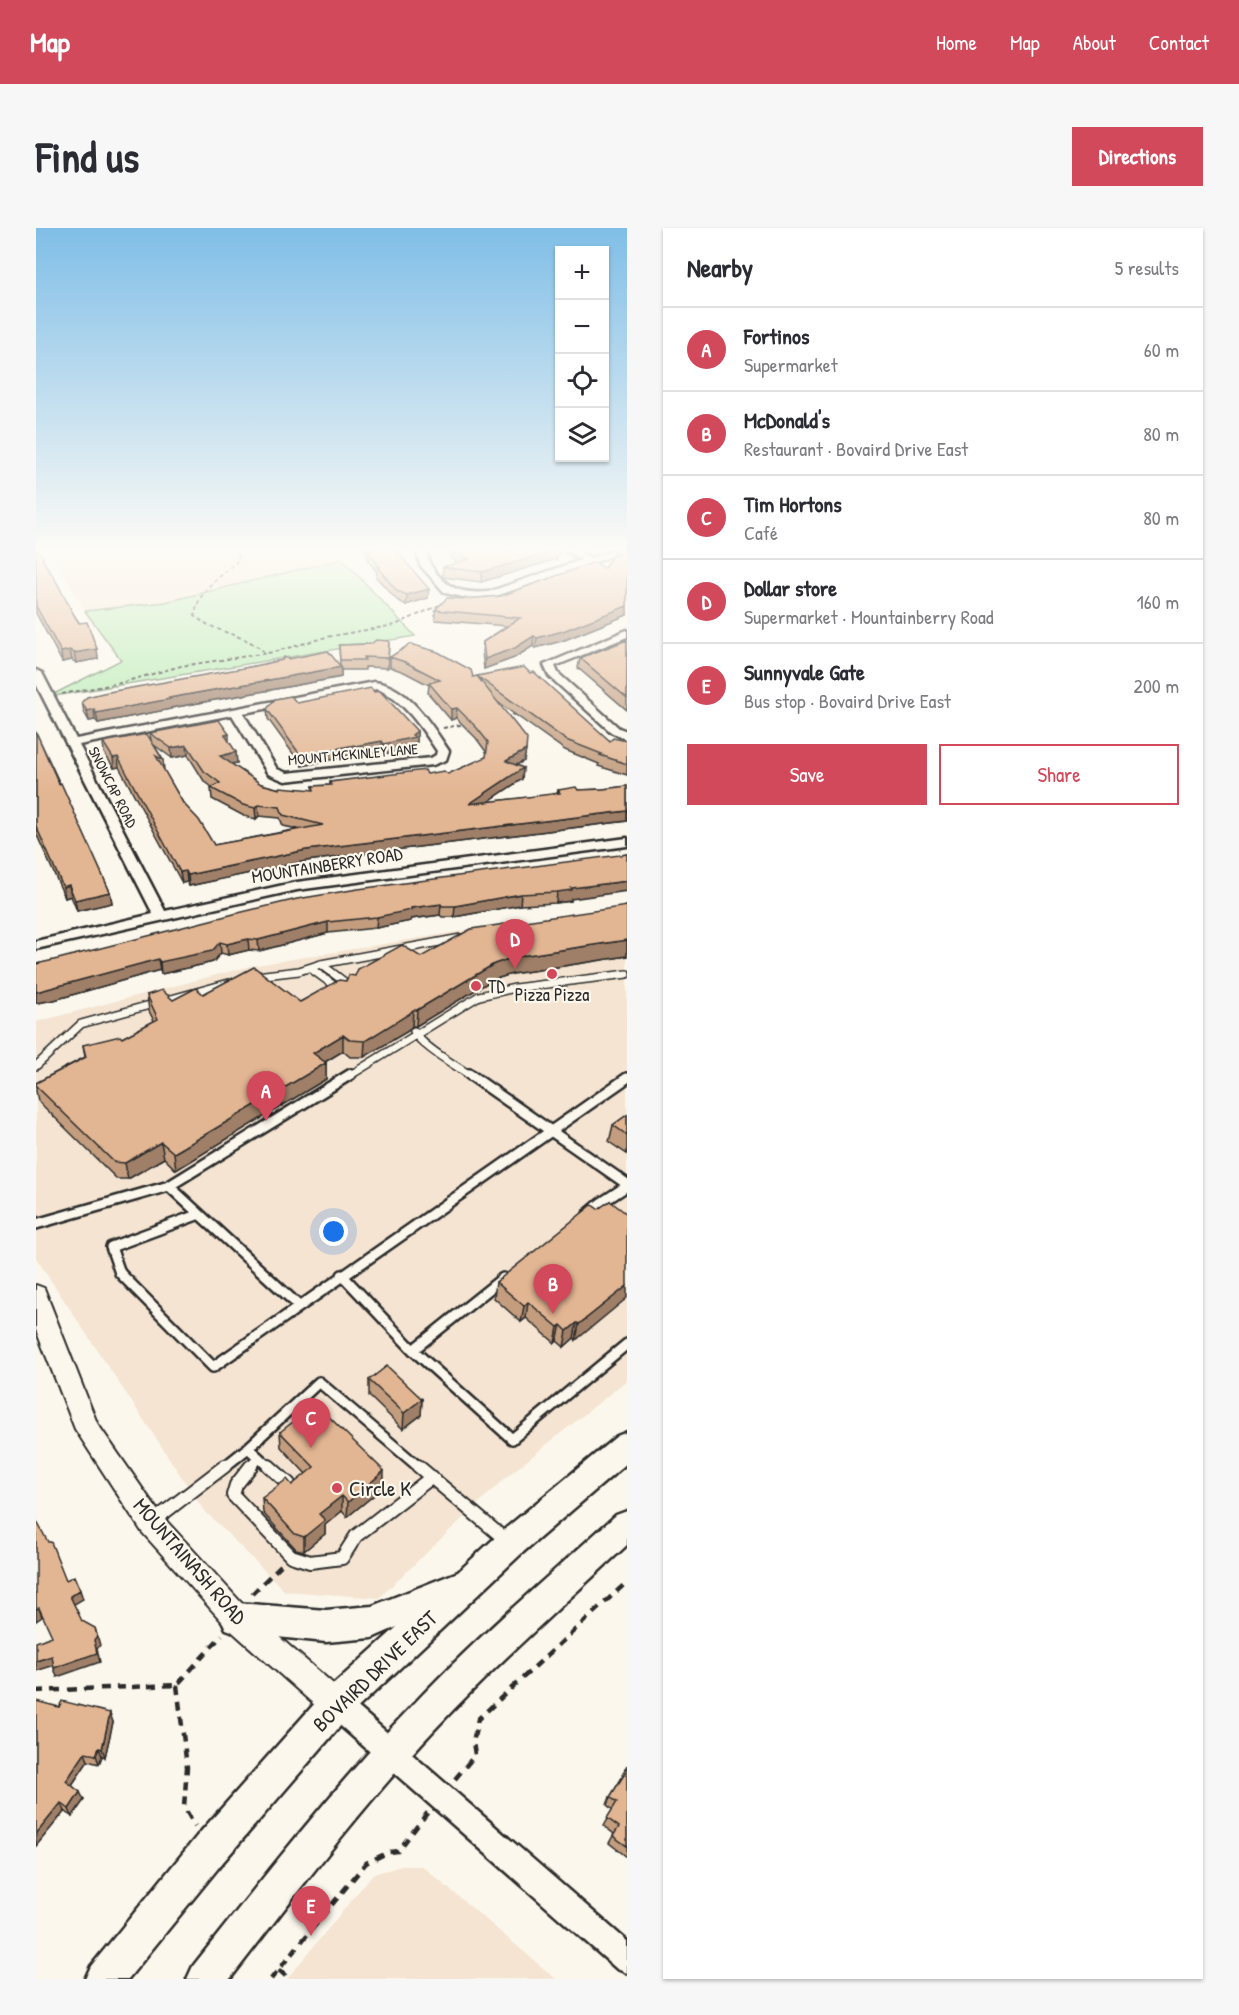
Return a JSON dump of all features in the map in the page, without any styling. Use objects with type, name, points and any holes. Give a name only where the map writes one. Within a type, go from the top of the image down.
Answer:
[{"type":"main road","name":"BOVAIRD DRIVE EAST","points":[[104,1979],[210,1850],[336,1705],[510,1544],[627,1445]]},
{"type":"main road","points":[[206,1979],[344,1806],[391,1754],[456,1684],[627,1525]]},
{"type":"main road","points":[[235,1615],[326,1626],[372,1622],[472,1579]]},
{"type":"street","points":[[627,633],[549,664],[553,674],[615,730],[627,736]]},
{"type":"street","name":"SNOWCAP ROAD","points":[[36,673],[160,916]]},
{"type":"street","name":"MOUNT MCKINLEY LANE","points":[[72,743],[360,687],[379,686],[393,692],[429,731],[443,751],[442,757],[433,761],[285,777],[272,771],[236,712]]},
{"type":"street","name":"MOUNTAINBERRY ROAD","points":[[36,945],[297,886],[627,842]]},
{"type":"street","name":"MOUNTAINASH ROAD","points":[[36,1294],[48,1331],[87,1429],[151,1523],[235,1615],[336,1705]]},
{"type":"street","points":[[336,1705],[627,1959]]},
{"type":"lane","points":[[36,1066],[81,1024],[253,976],[299,971],[321,964],[470,937]]},
{"type":"lane","points":[[321,964],[352,987]]},
{"type":"lane","points":[[310,968],[343,992]]},
{"type":"lane","points":[[36,1224],[169,1186],[412,1033],[479,996],[509,988],[580,982],[627,974]]},
{"type":"lane","points":[[412,1033],[627,1185],[605,1205],[578,1221]]},
{"type":"lane","points":[[197,1215],[111,1247],[120,1273],[213,1367],[627,1078]]},
{"type":"lane","points":[[169,1186],[197,1215],[298,1306]]},
{"type":"lane","points":[[413,1350],[512,1270]]},
{"type":"lane","points":[[342,1275],[413,1350],[512,1439],[627,1344]]},
{"type":"lane","points":[[151,1523],[248,1448],[319,1382],[510,1544]]},
{"type":"lane","points":[[248,1448],[289,1484]]},
{"type":"lane","points":[[258,1457],[236,1485],[233,1495],[291,1556],[301,1561],[322,1562],[342,1558],[356,1536],[432,1477]]},
{"type":"path","points":[[215,629],[255,642],[264,652]]},
{"type":"path","points":[[48,697],[120,683],[181,666],[377,629]]},
{"type":"path","points":[[496,718],[529,712]]},
{"type":"path","points":[[429,731],[474,722]]},
{"type":"path","points":[[210,1850],[184,1807],[186,1767],[177,1685],[235,1615],[291,1556]]},
{"type":"path","points":[[471,1760],[475,1755],[473,1742],[478,1719],[627,1582]]},
{"type":"path","points":[[36,1691],[177,1685]]},
{"type":"path","points":[[271,1979],[366,1863],[389,1852],[398,1851],[405,1841]]},
{"type":"path","points":[[279,1970],[289,1979]]},
{"type":"shaded area","points":[[627,909],[627,1380],[505,1478],[379,1598],[285,1591],[203,1509],[36,1258],[36,1022],[251,966],[480,928]]},
{"type":"shaded area","points":[[402,1866],[422,1866],[556,1979],[287,1979],[373,1874]]},
{"type":"green space","points":[[98,629],[408,629],[415,636],[48,697],[121,660]]},
{"type":"building","points":[[48,629],[89,629],[97,649],[74,653],[70,650],[61,652]]},
{"type":"building","points":[[503,629],[569,629],[537,638],[534,636],[515,648],[485,659],[483,642]]},
{"type":"building","points":[[376,640],[389,641],[388,658],[364,657],[365,660],[340,660],[339,645],[371,644]]},
{"type":"building","points":[[627,640],[627,698],[580,658]]},
{"type":"building","points":[[410,644],[438,652],[471,670],[473,677],[477,676],[527,739],[526,750],[506,761],[523,768],[469,804],[560,793],[558,790],[576,787],[578,790],[627,786],[627,811],[306,850],[188,875],[186,871],[180,872],[118,757],[113,758],[103,742],[147,734],[163,760],[156,756],[183,803],[199,820],[214,845],[323,825],[283,815],[280,807],[258,805],[255,808],[243,805],[211,788],[220,783],[204,771],[187,745],[171,748],[150,733],[219,720],[229,734],[225,735],[236,752],[220,756],[261,784],[280,789],[280,787],[314,790],[313,786],[331,785],[330,782],[425,770],[427,774],[444,771],[448,774],[486,757],[488,742],[457,708],[451,709],[429,683],[440,680],[390,657]]},
{"type":"building","points":[[328,651],[341,667],[96,713],[94,709],[87,711],[82,702],[87,697],[103,693],[255,666],[282,660],[284,657],[288,659]]},
{"type":"building","points":[[524,667],[530,673],[534,672],[610,741],[613,738],[627,741],[627,764],[566,740],[477,676]]},
{"type":"building","points":[[371,688],[374,692],[380,691],[417,731],[412,735],[415,737],[384,744],[382,741],[354,745],[301,756],[267,709],[275,699],[291,696],[297,703]]},
{"type":"building","points":[[36,732],[110,892],[75,900],[69,885],[63,887],[36,826]]},
{"type":"building","points":[[627,854],[627,881],[557,892],[521,894],[455,906],[442,906],[441,904],[411,908],[411,910],[377,917],[328,922],[258,940],[248,939],[227,944],[220,942],[212,951],[160,962],[158,959],[36,992],[36,964],[297,899]]},
{"type":"building","points":[[627,906],[627,940],[514,957],[494,964],[417,1010],[413,1010],[365,1041],[350,1040],[343,1035],[313,1053],[326,1063],[174,1153],[161,1142],[125,1163],[114,1162],[36,1086],[36,1083],[86,1057],[83,1045],[120,1036],[122,1038],[158,1019],[147,995],[162,990],[173,1000],[196,988],[203,994],[254,967],[300,1002],[339,980],[346,981],[349,975],[355,976],[358,969],[402,945],[421,957],[471,929]]},
{"type":"building","points":[[627,1115],[627,1135],[613,1125]]},
{"type":"building","points":[[610,1201],[627,1214],[627,1286],[579,1324],[577,1323],[567,1331],[561,1325],[558,1327],[528,1302],[524,1306],[496,1282],[592,1205],[598,1209]]},
{"type":"building","points":[[387,1366],[422,1399],[404,1413],[369,1380]]},
{"type":"building","points":[[316,1404],[384,1471],[348,1502],[342,1496],[319,1514],[325,1520],[304,1537],[295,1534],[262,1498],[287,1479],[292,1485],[314,1467],[280,1432]]},
{"type":"building","points":[[36,1520],[48,1542],[51,1542],[66,1580],[74,1576],[80,1590],[70,1596],[82,1621],[95,1628],[97,1636],[94,1640],[97,1653],[54,1668],[52,1656],[36,1661],[36,1642],[52,1636],[39,1608],[36,1609]]},
{"type":"building","points":[[36,1701],[59,1707],[62,1701],[110,1713],[102,1749],[99,1748],[96,1755],[85,1753],[66,1781],[80,1792],[69,1809],[61,1803],[36,1834]]},
{"type":"building","points":[[627,1770],[627,1846],[613,1836],[619,1827],[607,1818],[617,1802],[610,1797]]},
{"type":"place","name":"Dollar store","points":[[515,969]]},
{"type":"place","name":"Pizza Pizza","points":[[552,974]]},
{"type":"place","name":"TD","points":[[476,986]]},
{"type":"place","name":"Fortinos","points":[[266,1121]]},
{"type":"place","name":"McDonald's","points":[[553,1314]]},
{"type":"place","name":"Tim Hortons","points":[[311,1448]]},
{"type":"place","name":"Circle K","points":[[337,1488]]},
{"type":"place","name":"Sunnyvale Gate","points":[[311,1936]]}]
